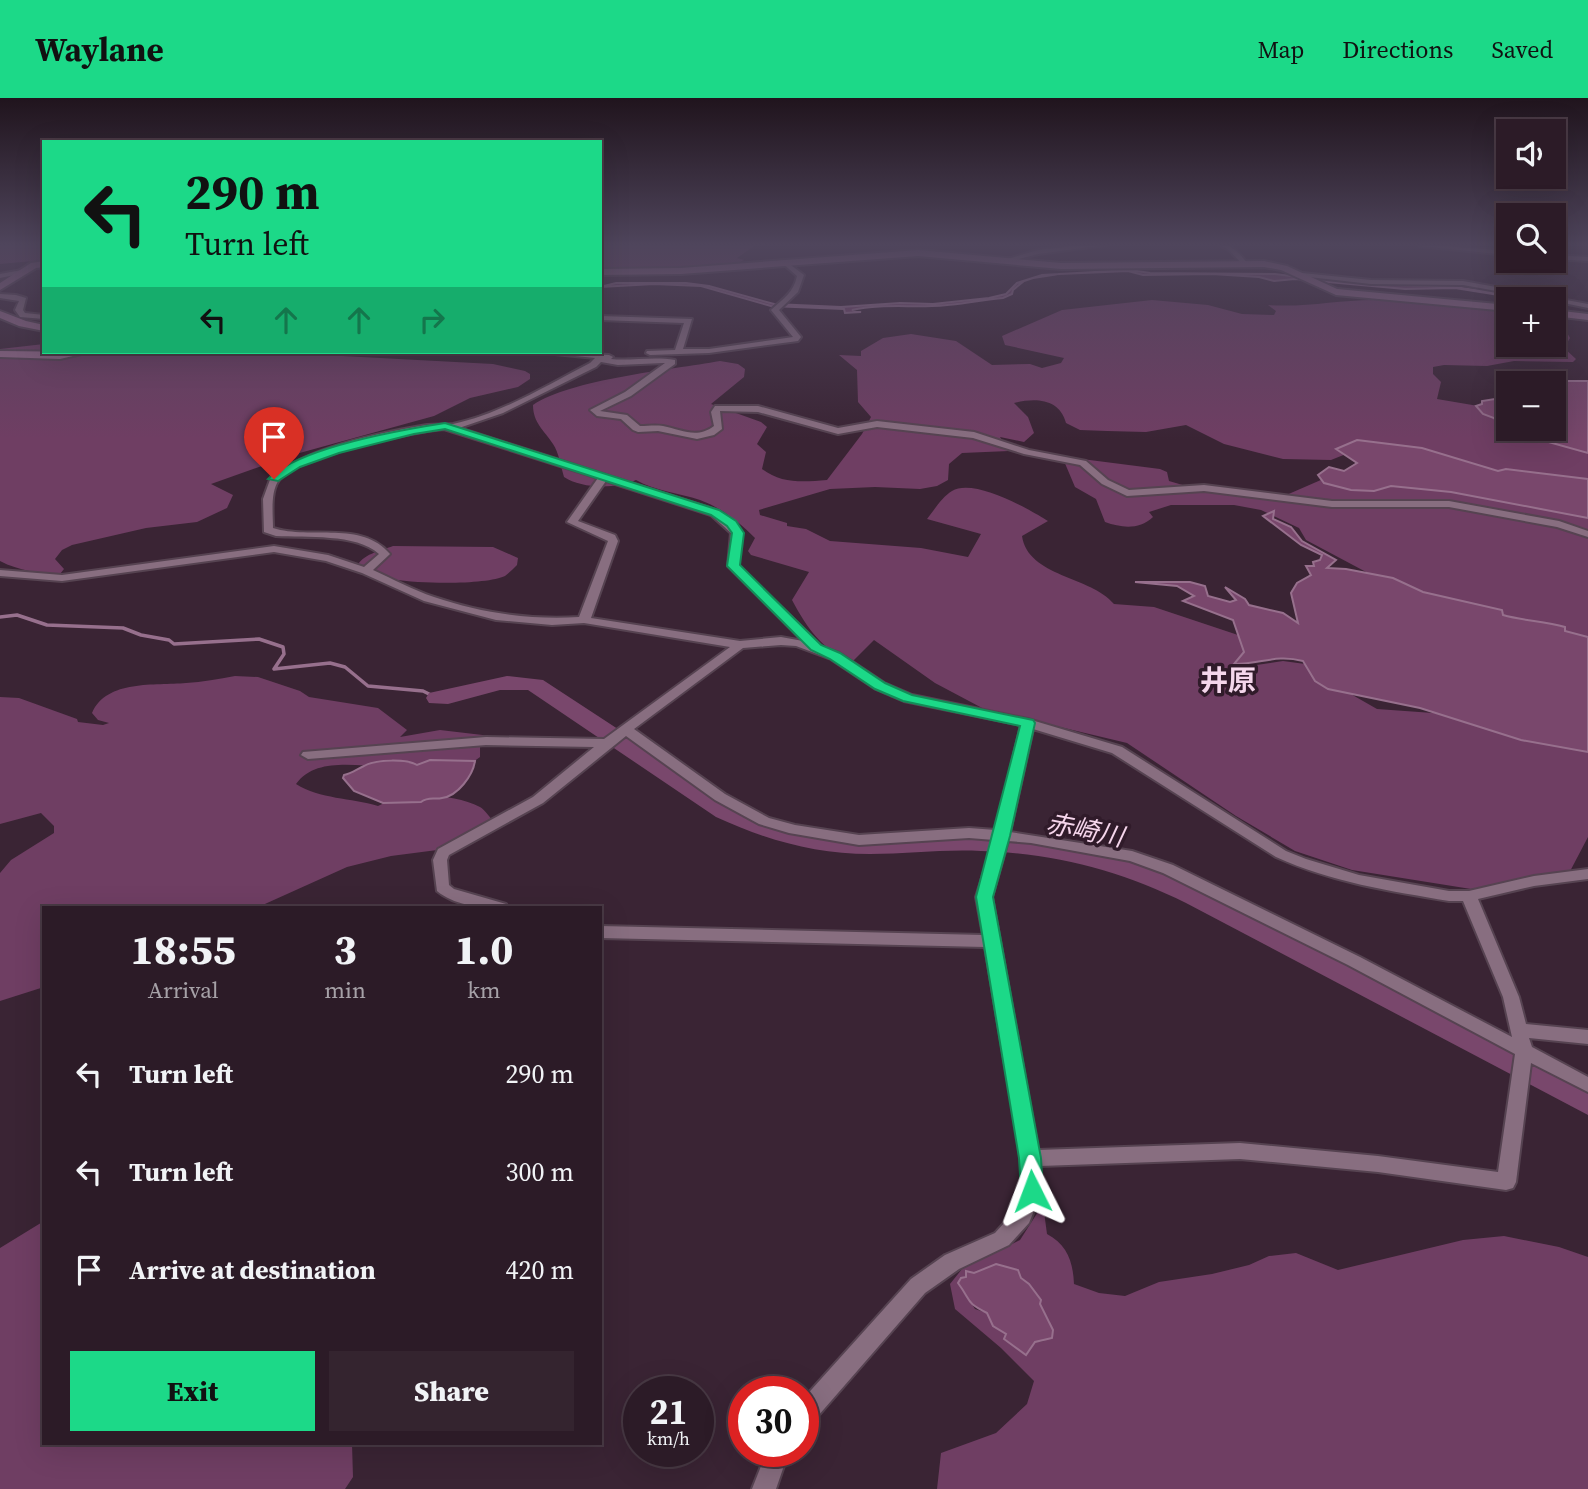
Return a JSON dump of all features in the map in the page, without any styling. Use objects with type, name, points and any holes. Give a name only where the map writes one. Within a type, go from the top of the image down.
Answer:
[{"type":"main road","points":[[0,314],[23,324],[42,328]]},
{"type":"main road","points":[[1566,314],[1588,317]]},
{"type":"main road","points":[[0,354],[73,354]]},
{"type":"street","points":[[19,309],[23,315],[42,317]]},
{"type":"street","points":[[452,427],[500,411],[593,365],[601,358],[679,350],[709,351],[795,339],[797,337],[794,331],[777,309]]},
{"type":"street","points":[[602,318],[689,321],[679,350]]},
{"type":"street","points":[[570,354],[601,358],[617,364],[655,359],[672,362],[628,394],[594,410],[601,415],[625,418],[641,429],[659,428],[678,435],[699,438],[713,433],[719,427],[715,412],[718,408],[758,409],[838,431],[877,424],[974,435],[1027,452],[1083,463],[1105,482],[1127,493],[1204,488],[1332,504],[1449,504],[1557,523],[1588,534]]},
{"type":"street","points":[[366,571],[385,554],[367,541],[268,530],[268,499],[274,479],[296,464],[336,451],[413,431],[440,426],[452,427],[715,513],[732,524],[738,533],[733,566],[816,648]]},
{"type":"street","points":[[584,620],[613,541],[603,533],[572,522],[603,478]]},
{"type":"street","points":[[0,573],[62,578],[274,549],[328,558],[366,571],[428,599],[496,617],[584,620],[740,645],[781,641],[816,648],[835,656],[880,686],[908,698],[1028,723],[1130,756],[1200,804],[1281,854],[1301,863],[1359,880],[1413,890],[1469,896],[1534,881],[1588,874]]},
{"type":"street","points":[[493,906],[449,893],[442,887],[440,860],[443,852],[538,800],[625,729],[740,645]]},
{"type":"street","points":[[819,1398],[918,1286],[952,1262],[1002,1239],[1023,1217],[1032,1191],[1030,1158],[984,897],[1000,844],[1028,723]]},
{"type":"street","points":[[625,729],[720,797],[764,821],[794,830],[859,840],[969,833],[1000,844],[1082,845],[1132,856],[1168,869],[1354,961],[1588,1085]]},
{"type":"street","points":[[308,755],[485,741],[607,743]]},
{"type":"street","points":[[1030,1158],[1240,1151],[1378,1164],[1506,1182],[1524,1051],[1511,996],[1469,896]]},
{"type":"street","points":[[602,932],[992,941]]},
{"type":"street","points":[[1521,1030],[1588,1037]]},
{"type":"street","points":[[764,1489],[772,1467]]},
{"type":"shaded area","points":[[842,309],[859,309],[852,310],[861,312],[845,313]]},
{"type":"shaded area","points":[[1072,309],[1223,309],[1242,314],[1274,315],[1276,311],[1273,309],[1496,309],[1496,357],[1566,357],[1566,350],[1576,359],[1573,362],[1514,361],[1487,366],[1444,365],[1433,367],[1433,374],[1441,382],[1437,399],[1496,409],[1496,441],[1559,441],[1588,448],[1588,483],[1504,477],[1366,446],[1331,460],[1283,459],[1224,444],[1186,425],[1146,432],[1080,430],[1066,423],[1063,415],[1053,405],[1031,400],[1014,403],[1028,417],[1034,433],[1024,442],[1000,437],[1009,451],[962,453],[949,464],[948,480],[937,486],[920,489],[830,489],[759,510],[760,515],[787,523],[787,526],[806,529],[830,541],[921,548],[968,557],[981,534],[927,519],[952,491],[962,488],[987,492],[1048,521],[1022,536],[1027,550],[1048,568],[1091,587],[1114,604],[1154,607],[1247,638],[1250,659],[1229,669],[1283,661],[1320,666],[1328,681],[1377,709],[1447,714],[1588,750],[1588,837],[1567,877],[1553,883],[1499,884],[1471,889],[1352,870],[1295,851],[1236,816],[1127,743],[984,709],[935,683],[874,640],[851,663],[831,651],[816,637],[792,600],[809,572],[751,555],[748,551],[755,538],[730,516],[700,500],[636,480],[619,485],[589,486],[564,477],[555,448],[537,422],[533,411],[533,405],[550,396],[596,382],[720,361],[738,364],[745,369],[744,377],[711,404],[761,422],[767,427],[757,444],[766,452],[762,469],[785,480],[827,480],[862,434],[871,417],[858,402],[857,370],[839,355],[861,356],[861,351],[883,338],[911,334],[956,341],[992,365],[1030,364],[1042,368],[1061,363],[1064,358],[1005,345],[1002,336],[1062,310]]},
{"type":"shaded area","points":[[42,344],[42,354],[305,354],[493,364],[525,371],[530,374],[530,379],[518,387],[470,398],[434,416],[296,454],[211,484],[233,495],[227,508],[197,522],[146,528],[72,545],[62,550],[55,559],[64,569],[60,574],[52,574],[22,569],[0,561],[0,349]]},
{"type":"shaded area","points":[[1588,381],[1588,453],[1545,441],[1566,441],[1566,382]]},
{"type":"shaded area","points":[[1496,399],[1496,420],[1483,414],[1476,406],[1482,404],[1482,401]]},
{"type":"shaded area","points":[[1357,440],[1422,448],[1498,471],[1506,469],[1588,479],[1588,518],[1451,492],[1391,486],[1374,491],[1351,490],[1324,483],[1318,475],[1329,467],[1344,471],[1357,463],[1336,449]]},
{"type":"shaded area","points":[[1074,458],[1160,469],[1167,472],[1169,481],[1203,491],[1284,496],[1330,476],[1588,511],[1588,639],[1555,637],[1383,581],[1306,540],[1299,528],[1261,510],[1234,505],[1171,505],[1149,512],[1153,517],[1136,526],[1118,526],[1105,522],[1096,499],[1075,487],[1064,461]]},
{"type":"shaded area","points":[[1274,511],[1273,519],[1291,527],[1302,541],[1336,560],[1327,568],[1393,578],[1423,592],[1502,610],[1503,615],[1511,617],[1565,627],[1565,631],[1588,637],[1588,752],[1521,740],[1420,708],[1328,689],[1315,681],[1303,661],[1276,659],[1234,664],[1244,652],[1233,620],[1183,601],[1194,596],[1177,586],[1135,582],[1190,582],[1205,586],[1208,596],[1230,602],[1236,600],[1225,587],[1245,599],[1249,605],[1283,613],[1298,623],[1291,593],[1297,583],[1311,575],[1306,566],[1314,566],[1313,562],[1320,560],[1322,555],[1301,545],[1263,516]]},
{"type":"shaded area","points":[[393,546],[493,547],[518,558],[517,565],[505,576],[475,582],[405,581],[367,574],[356,568],[367,556]]},
{"type":"shaded area","points":[[235,676],[258,677],[300,691],[309,697],[378,708],[407,730],[400,737],[440,730],[491,736],[480,747],[480,757],[469,765],[326,766],[304,775],[296,784],[325,795],[378,806],[415,796],[456,799],[480,807],[495,823],[445,849],[391,856],[347,867],[260,906],[42,906],[42,988],[0,1001],[0,873],[11,860],[54,833],[54,826],[41,813],[0,824],[0,697],[19,698],[77,719],[78,722],[103,725],[109,723],[98,720],[92,713],[99,702],[120,689]]},
{"type":"shaded area","points":[[430,760],[475,761],[468,778],[454,793],[421,802],[383,803],[354,791],[343,778],[344,775],[376,762],[399,761],[417,765]]},
{"type":"shaded area","points":[[1043,1204],[1047,1234],[1060,1243],[1068,1254],[1074,1284],[1099,1293],[1125,1296],[1159,1282],[1212,1274],[1249,1265],[1269,1256],[1296,1253],[1338,1270],[1463,1240],[1504,1236],[1559,1247],[1588,1257],[1588,1489],[937,1489],[941,1453],[996,1433],[1027,1404],[1034,1381],[1001,1348],[955,1309],[950,1284],[962,1269],[1020,1240]],"holes":[[[996,1264],[1018,1270],[1021,1278],[1041,1300],[1040,1304],[1050,1322],[1044,1341],[1035,1342],[1026,1354],[1002,1330],[993,1326],[987,1313],[975,1309],[960,1286],[961,1278]]]},
{"type":"shaded area","points":[[42,1222],[42,1445],[352,1445],[353,1477],[345,1489],[0,1489],[0,1248]]},
{"type":"shaded area","points":[[996,1264],[1018,1270],[1021,1278],[1041,1300],[1040,1304],[1053,1330],[1052,1338],[1035,1342],[1026,1355],[1004,1339],[1006,1334],[993,1326],[987,1313],[972,1304],[958,1283],[961,1278],[966,1277],[966,1271],[974,1273]]},
{"type":"waterway","points":[[0,617],[17,615],[47,625],[123,628],[141,635],[169,640],[174,644],[259,639],[283,647],[284,654],[274,669],[330,663],[345,667],[368,686],[423,691],[437,698]]},
{"type":"waterway","name":"赤崎川","points":[[437,698],[493,684],[535,685],[725,811],[785,835],[841,845],[962,842],[1025,846],[1070,853],[1130,868],[1196,896],[1588,1102]]},
{"type":"district","name":"井原","points":[[1228,680]]},
{"type":"route","points":[[274,479],[296,464],[336,451],[413,431],[445,426],[689,503],[715,513],[732,524],[738,533],[738,545],[732,557],[733,566],[816,648],[835,656],[880,686],[908,698],[1028,723],[1002,836],[984,897],[1030,1158],[1032,1191]]}]
